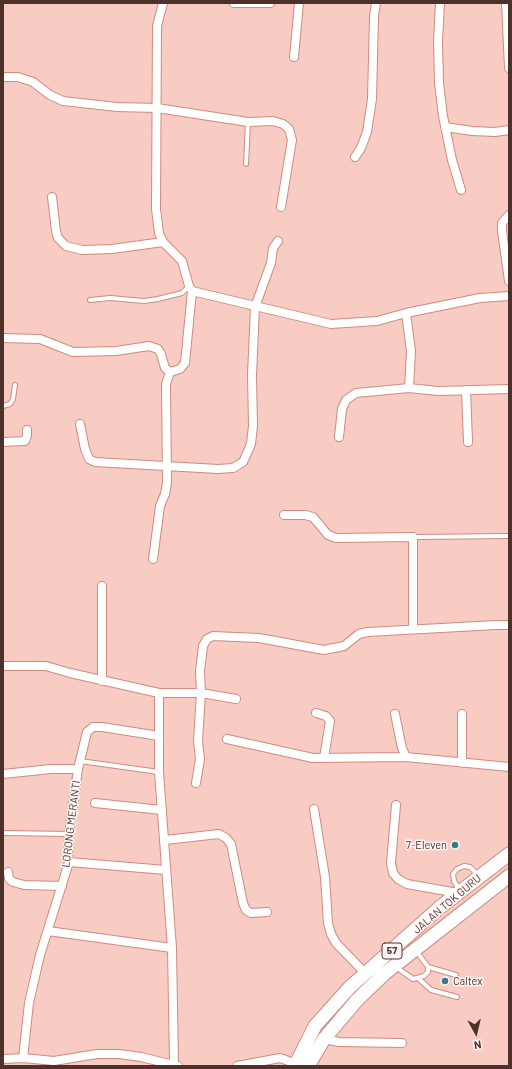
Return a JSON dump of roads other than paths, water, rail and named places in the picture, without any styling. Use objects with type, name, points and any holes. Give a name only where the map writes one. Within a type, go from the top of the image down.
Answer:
[{"type":"main road","name":"JALAN TOK GURU","points":[[300,1065],[315,1026],[350,987],[439,908],[509,854]]},
{"type":"main road","points":[[482,875],[495,887]]},
{"type":"main road","name":"JALAN TOK GURU","points":[[300,1065],[357,1000],[395,966],[509,876]]},
{"type":"street","points":[[163,3],[157,26],[156,209],[159,233],[163,242],[182,261],[190,288],[185,363],[180,369],[170,372]]},
{"type":"street","points":[[234,3],[270,3]]},
{"type":"street","points":[[294,57],[300,3]]},
{"type":"street","points":[[355,157],[368,132],[372,99],[374,16],[376,3]]},
{"type":"street","points":[[440,3],[438,41],[439,83],[445,128],[452,160],[461,190]]},
{"type":"street","points":[[506,3],[509,68]]},
{"type":"street","points":[[3,77],[18,77],[33,82],[50,95],[63,101],[117,107],[157,108],[248,122],[273,121],[283,124],[289,129],[291,134],[281,207]]},
{"type":"street","points":[[445,128],[495,132],[509,130]]},
{"type":"street","points":[[52,197],[58,238],[66,246],[82,250],[90,250],[112,249],[163,242]]},
{"type":"street","points":[[509,215],[502,223],[502,231],[509,281]]},
{"type":"street","points":[[80,424],[85,449],[89,459],[95,462],[201,469],[234,468],[243,462],[251,444],[253,426],[252,375],[255,307],[271,263],[273,248],[278,241]]},
{"type":"street","points":[[190,288],[255,307],[331,324],[376,321],[406,313],[480,298],[509,296]]},
{"type":"street","points":[[406,313],[411,351],[409,388]]},
{"type":"street","points":[[3,338],[40,339],[73,352],[116,351],[149,346],[158,349],[162,354],[165,368],[170,372]]},
{"type":"street","points":[[153,559],[160,506],[165,494],[168,466],[165,431],[166,384],[170,372]]},
{"type":"street","points":[[339,437],[342,409],[346,400],[356,393],[409,388],[438,390],[509,389]]},
{"type":"street","points":[[466,390],[468,442]]},
{"type":"street","points":[[3,442],[25,441],[27,430]]},
{"type":"street","points":[[284,515],[294,514],[313,518],[328,535],[336,538],[413,537],[413,629]]},
{"type":"street","points":[[102,586],[102,681]]},
{"type":"street","points":[[196,783],[199,763],[198,741],[201,693],[200,672],[203,646],[207,639],[213,636],[259,638],[324,650],[344,646],[359,634],[368,632],[509,625]]},
{"type":"street","points":[[3,666],[46,666],[102,681],[159,693],[201,693],[236,699]]},
{"type":"street","points":[[3,1059],[23,1058],[54,1063],[97,1054],[119,1054],[140,1057],[176,1066],[172,948],[159,772],[159,693]]},
{"type":"street","points":[[316,713],[326,716],[330,721],[324,758]]},
{"type":"street","points":[[395,714],[402,748],[406,758]]},
{"type":"street","points":[[462,714],[462,763]]},
{"type":"street","name":"LORONG MERANTI","points":[[23,1058],[28,1004],[69,862],[69,834],[79,765],[88,732],[94,727],[102,727],[160,736]]},
{"type":"street","points":[[227,739],[312,758],[406,758],[509,767]]},
{"type":"street","points":[[3,774],[79,765]]},
{"type":"street","points":[[95,803],[162,810]]},
{"type":"street","points":[[396,805],[391,863],[393,872],[398,879],[407,884],[459,892]]},
{"type":"street","points":[[314,809],[325,877],[328,923],[331,934],[336,943],[366,974]]},
{"type":"street","points":[[165,840],[219,834],[226,838],[231,844],[243,903],[246,910],[251,913],[267,912]]},
{"type":"street","points":[[69,862],[166,870]]},
{"type":"street","points":[[8,872],[9,879],[13,882],[24,885],[62,886]]},
{"type":"street","points":[[48,931],[172,948]]},
{"type":"street","points":[[324,1039],[339,1042],[402,1043]]},
{"type":"street","points":[[237,1066],[280,1058],[300,1065]]},
{"type":"lane","points":[[246,164],[248,122]]},
{"type":"lane","points":[[90,300],[122,298],[144,301],[158,300],[182,293],[190,288]]},
{"type":"lane","points":[[3,406],[10,404],[14,399],[15,385]]},
{"type":"lane","points":[[413,537],[509,536]]},
{"type":"lane","points":[[79,765],[159,772]]},
{"type":"lane","points":[[3,833],[69,834]]},
{"type":"lane","points":[[459,892],[453,874],[457,869],[464,866],[470,867],[482,875]]},
{"type":"lane","points":[[416,950],[428,967],[456,975]]},
{"type":"lane","points":[[395,966],[407,976],[419,978],[431,990],[456,997]]},
{"type":"lane","points":[[419,978],[428,972],[428,967]]},
{"type":"place","name":"7-Eleven","points":[[455,845]]},
{"type":"place","name":"Caltex","points":[[445,981]]}]
